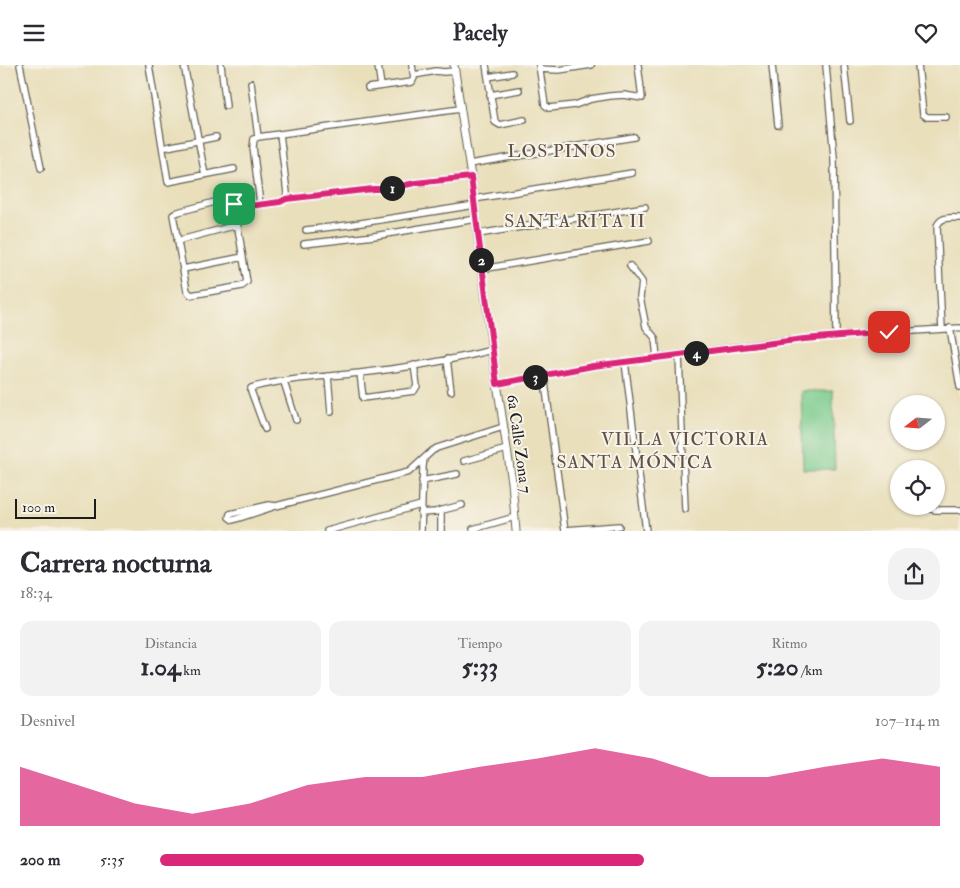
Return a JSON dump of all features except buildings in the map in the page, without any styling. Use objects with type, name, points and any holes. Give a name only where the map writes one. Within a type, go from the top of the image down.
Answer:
[{"type":"street","points":[[20,65],[41,168]]},
{"type":"street","points":[[149,65],[168,182],[234,169]]},
{"type":"street","points":[[184,65],[205,175]]},
{"type":"street","points":[[220,65],[226,106]]},
{"type":"street","points":[[368,88],[411,82],[414,80],[412,65]]},
{"type":"street","points":[[486,65],[496,123],[500,125],[524,120]]},
{"type":"street","points":[[591,65],[559,70],[539,67],[546,107],[575,105],[591,99],[610,96],[624,95],[642,98],[638,65]]},
{"type":"street","points":[[772,65],[778,125]]},
{"type":"street","points":[[826,65],[834,158],[836,336]]},
{"type":"street","points":[[844,65],[850,121]]},
{"type":"street","points":[[918,65],[923,114],[927,117],[946,117]]},
{"type":"street","points":[[378,66],[381,86]]},
{"type":"street","points":[[414,75],[436,71],[444,72],[454,68]]},
{"type":"street","name":"6a Calle Zona 7","points":[[454,68],[470,164],[516,531]]},
{"type":"street","points":[[488,77],[512,73]]},
{"type":"street","points":[[251,83],[258,137]]},
{"type":"street","points":[[490,95],[519,90]]},
{"type":"street","points":[[260,205],[253,147],[254,139],[258,137],[460,109]]},
{"type":"street","points":[[280,134],[287,193],[286,199]]},
{"type":"street","points":[[167,147],[216,137]]},
{"type":"street","points":[[470,164],[634,137]]},
{"type":"street","points":[[306,230],[371,222],[632,173]]},
{"type":"street","points":[[235,208],[280,202],[286,199],[386,189],[415,183],[471,177]]},
{"type":"street","points":[[226,199],[232,201],[235,208],[246,283],[242,286],[190,295],[187,292],[177,241],[173,217],[175,213],[226,199]]},
{"type":"street","points":[[478,234],[645,207]]},
{"type":"street","points":[[942,329],[937,226],[943,219],[960,218]]},
{"type":"street","points":[[304,244],[476,219]]},
{"type":"street","points":[[177,241],[237,225]]},
{"type":"street","points":[[482,269],[649,241]]},
{"type":"street","points":[[183,269],[243,257]]},
{"type":"street","points":[[630,266],[642,282],[643,288],[640,295],[642,307],[646,327],[655,338],[657,358]]},
{"type":"street","points":[[950,328],[960,387]]},
{"type":"street","points":[[497,384],[625,362],[775,342],[960,328]]},
{"type":"street","points":[[265,429],[251,388],[259,385],[414,365],[492,350]]},
{"type":"street","points":[[679,355],[685,509]]},
{"type":"street","points":[[447,359],[451,391]]},
{"type":"street","points":[[625,362],[646,531]]},
{"type":"street","points":[[360,373],[363,398],[414,391],[417,386],[414,365]]},
{"type":"street","points":[[544,375],[565,530],[619,526]]},
{"type":"street","points":[[328,376],[331,412]]},
{"type":"street","points":[[284,382],[296,420]]},
{"type":"street","points":[[276,506],[269,505],[230,514],[229,517],[233,520],[276,506],[409,472],[437,448],[503,427]]},
{"type":"street","points":[[464,461],[506,449]]},
{"type":"street","points":[[421,531],[424,459]]},
{"type":"street","points":[[422,481],[457,474]]},
{"type":"street","points":[[327,531],[421,505]]},
{"type":"street","points":[[421,513],[462,505]]},
{"type":"street","points":[[945,510],[960,509]]},
{"type":"street","points":[[440,510],[441,531]]},
{"type":"street","points":[[473,529],[515,517]]},
{"type":"green space","points":[[801,391],[833,391],[835,469],[803,469]]},
{"type":"district","name":"LOS PINOS","points":[[562,151]]},
{"type":"district","name":"SANTA RITA II","points":[[575,221]]},
{"type":"district","name":"VILLA VICTORIA","points":[[685,439]]},
{"type":"district","name":"SANTA MÓNICA","points":[[635,462]]},
{"type":"route","points":[[234,204],[235,208],[280,202],[286,199],[386,189],[415,183],[471,177],[497,384],[593,366],[775,342],[889,332]]}]
